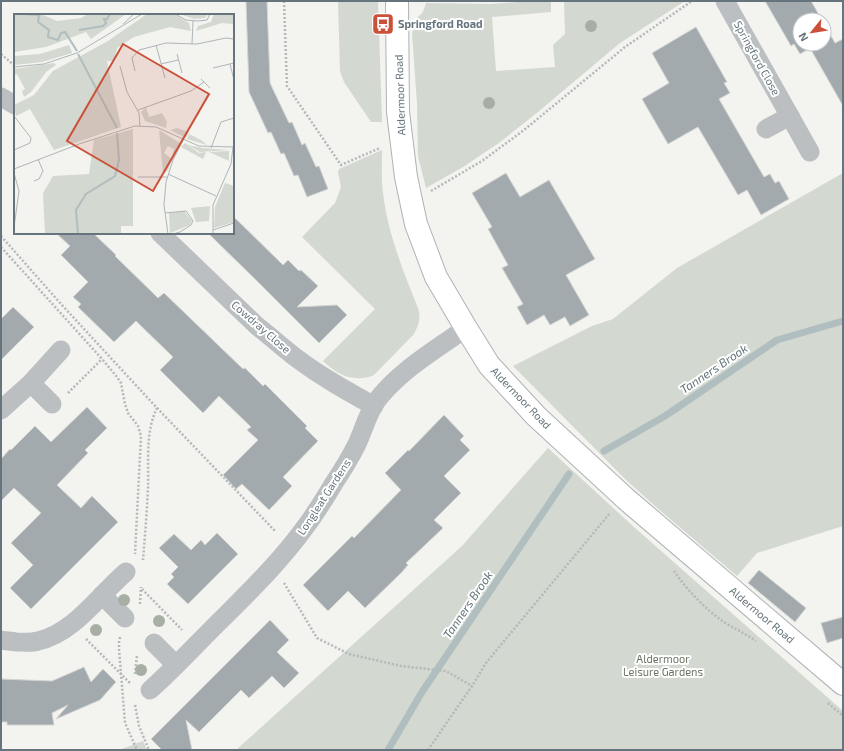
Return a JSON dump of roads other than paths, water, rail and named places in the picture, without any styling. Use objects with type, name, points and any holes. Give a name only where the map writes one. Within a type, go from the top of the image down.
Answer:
[{"type":"street","name":"Aldermoor Road","points":[[397,1],[398,112],[406,177],[416,224],[436,277],[489,365],[536,416],[626,499],[843,684]]},
{"type":"street","name":"Springford Close","points":[[726,1],[810,152]]},
{"type":"street","points":[[1,97],[14,104]]},
{"type":"street","points":[[766,129],[790,116]]},
{"type":"street","name":"Cowdray Close","points":[[161,234],[257,326],[295,357],[324,377],[374,406]]},
{"type":"street","name":"Longleat Gardens","points":[[142,688],[176,665],[258,583],[290,547],[315,514],[346,464],[374,406],[387,389],[422,359],[466,328]]},
{"type":"street","points":[[1,410],[31,383],[61,350]]},
{"type":"street","points":[[31,383],[52,404]]},
{"type":"street","points":[[1,640],[37,642],[50,637],[72,624],[102,595],[136,575]]},
{"type":"street","points":[[102,595],[132,614]]},
{"type":"street","points":[[145,647],[176,665]]},
{"type":"waterway","name":"Tanners Brook","points":[[604,451],[665,416],[777,340],[843,321]]},
{"type":"waterway","name":"Tanners Brook","points":[[388,750],[422,692],[569,474]]},
{"type":"place","name":"Springford Road","points":[[383,24]]},
{"type":"park label","name":"Aldermoor Leisure Gardens","points":[[663,665]]}]
